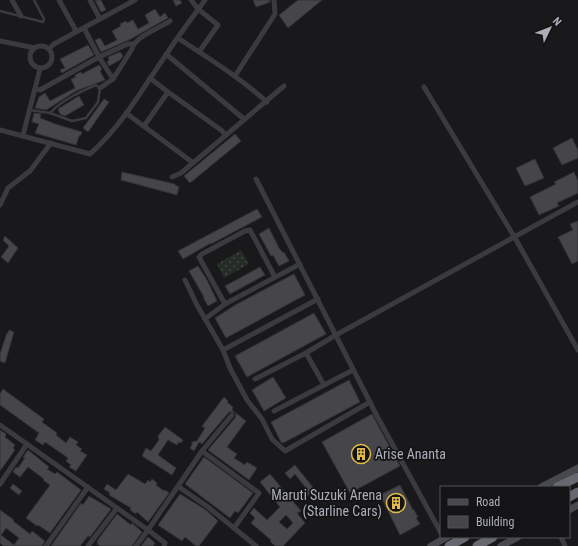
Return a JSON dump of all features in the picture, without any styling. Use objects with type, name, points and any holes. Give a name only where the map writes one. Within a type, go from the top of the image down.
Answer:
[{"type":"highway","points":[[559,486],[578,476]]},
{"type":"highway","points":[[477,546],[491,538]]},
{"type":"street","points":[[12,0],[22,16]]},
{"type":"street","points":[[59,0],[75,29],[75,32]]},
{"type":"street","points":[[90,0],[100,19]]},
{"type":"street","points":[[49,49],[54,44],[75,32],[135,0]]},
{"type":"street","points":[[191,0],[198,9],[218,24],[199,52]]},
{"type":"street","points":[[0,130],[90,154],[102,144],[126,113],[204,0]]},
{"type":"street","points":[[235,76],[275,14],[274,0]]},
{"type":"street","points":[[35,89],[40,90],[99,57],[128,44],[133,44],[147,33],[170,21]]},
{"type":"street","points":[[84,28],[99,57],[113,79]]},
{"type":"street","points":[[178,38],[235,76],[267,102]]},
{"type":"street","points":[[0,41],[35,48],[42,46],[49,49],[52,56],[52,62],[47,68],[40,69],[31,62],[30,55],[35,48]]},
{"type":"street","points":[[100,88],[113,79],[132,49],[133,44]]},
{"type":"street","points":[[166,54],[244,119]]},
{"type":"street","points":[[23,135],[40,69]]},
{"type":"street","points":[[150,78],[215,125],[226,136]]},
{"type":"street","points":[[172,177],[181,173],[192,162],[226,136],[244,119],[248,118],[284,86]]},
{"type":"street","points":[[424,87],[515,238],[578,350]]},
{"type":"street","points":[[144,126],[168,92]]},
{"type":"street","points":[[126,113],[192,162]]},
{"type":"street","points":[[0,205],[8,188],[30,171],[51,143]]},
{"type":"street","points":[[256,179],[353,370],[440,529]]},
{"type":"street","points":[[255,379],[306,353],[578,202]]},
{"type":"street","points":[[225,304],[199,257],[202,254],[250,230],[275,277]]},
{"type":"street","points":[[205,319],[225,304],[300,264]]},
{"type":"street","points":[[185,280],[248,400],[262,419],[272,439],[285,451],[324,427],[370,402]]},
{"type":"street","points":[[223,350],[318,299]]},
{"type":"street","points":[[306,353],[324,385]]},
{"type":"street","points":[[274,411],[353,370]]},
{"type":"street","points":[[136,546],[179,487],[202,451],[232,415]]},
{"type":"street","points":[[0,425],[148,530],[165,543],[164,546]]},
{"type":"street","points":[[0,484],[27,444]]},
{"type":"street","points":[[202,451],[259,493],[234,528]]},
{"type":"street","points":[[543,486],[578,468]]},
{"type":"street","points":[[46,546],[88,487]]},
{"type":"street","points":[[179,487],[208,507],[256,546]]},
{"type":"street","points":[[88,546],[117,508]]},
{"type":"street","points":[[430,546],[445,538]]},
{"type":"street","points":[[501,546],[516,538]]},
{"type":"lane","points":[[0,11],[43,22],[44,21],[34,0]]},
{"type":"lane","points":[[30,110],[50,113],[72,121],[86,118],[98,102],[100,88],[96,85],[80,92],[54,108],[50,113]]},
{"type":"shaded area","points":[[241,250],[249,264],[224,278],[217,264]]},
{"type":"building","points":[[95,0],[101,0],[106,10],[101,12]]},
{"type":"building","points":[[173,0],[180,0],[182,3],[176,6]]},
{"type":"building","points":[[253,0],[270,0],[270,2],[256,7]]},
{"type":"building","points":[[298,0],[322,0],[288,28],[279,15]]},
{"type":"building","points":[[155,9],[160,17],[165,13],[168,18],[129,40],[101,52],[95,40],[100,38],[105,46],[117,40],[112,31],[121,26],[120,24],[133,20],[138,29],[149,23],[145,15]]},
{"type":"building","points":[[88,45],[94,55],[62,73],[60,70],[65,68],[60,59]]},
{"type":"building","points":[[120,52],[123,56],[120,60],[109,66],[107,62],[109,60],[108,57]]},
{"type":"building","points":[[99,65],[102,69],[100,71],[105,80],[76,91],[46,110],[35,108],[39,97],[45,93],[50,101],[75,88],[71,79],[76,77],[75,75],[81,72],[82,74]]},
{"type":"building","points":[[79,96],[84,105],[65,116],[60,114],[58,109]]},
{"type":"building","points":[[104,99],[109,102],[88,132],[83,128]]},
{"type":"building","points":[[34,113],[41,114],[40,118],[52,123],[82,132],[76,145],[35,133],[39,124],[32,122]]},
{"type":"building","points":[[235,134],[241,141],[190,183],[184,176]]},
{"type":"building","points":[[572,138],[578,150],[578,158],[562,165],[553,148]]},
{"type":"building","points":[[535,159],[544,178],[525,186],[516,168]]},
{"type":"building","points":[[122,172],[175,184],[179,187],[177,195],[121,180]]},
{"type":"building","points":[[574,172],[578,181],[578,193],[557,203],[559,206],[539,215],[530,197],[556,184],[554,182]]},
{"type":"building","points":[[257,209],[262,217],[183,259],[178,251]]},
{"type":"building","points":[[578,221],[578,261],[572,264],[558,237],[573,230],[570,224]]},
{"type":"building","points":[[269,228],[279,248],[283,253],[284,252],[289,261],[279,266],[273,255],[271,256],[259,234]]},
{"type":"building","points":[[5,236],[18,248],[8,263],[1,257],[9,246],[3,240]]},
{"type":"building","points":[[198,266],[207,280],[217,301],[208,306],[189,271]]},
{"type":"building","points":[[260,267],[265,275],[230,294],[225,286]]},
{"type":"building","points":[[294,274],[305,295],[226,338],[215,318],[237,304]]},
{"type":"building","points":[[314,313],[326,334],[247,377],[235,356]]},
{"type":"building","points":[[9,330],[14,332],[5,363],[0,361],[0,354]]},
{"type":"building","points":[[273,377],[286,398],[264,411],[252,390]]},
{"type":"building","points":[[349,380],[360,402],[283,443],[281,442],[271,422]]},
{"type":"building","points":[[3,389],[44,419],[42,422],[57,433],[56,435],[66,443],[70,437],[78,442],[76,445],[82,449],[80,451],[87,455],[76,471],[69,467],[71,465],[66,461],[68,458],[45,442],[43,445],[35,440],[39,433],[0,405],[0,394]]},
{"type":"building","points":[[224,397],[233,407],[232,410],[246,421],[227,447],[237,454],[234,458],[245,465],[247,462],[257,468],[249,480],[208,450],[235,418],[236,414],[234,412],[229,412],[202,444],[199,442],[194,451],[190,448],[192,442],[197,441],[205,428],[202,426]]},
{"type":"building","name":"Arise Ananta","points":[[372,414],[400,466],[350,493],[322,442]]},
{"type":"building","points":[[165,427],[183,440],[177,445],[168,440],[158,455],[176,468],[172,475],[142,456],[146,448],[151,451],[159,440],[158,436]]},
{"type":"building","points":[[0,430],[6,434],[5,437],[15,445],[13,448],[15,450],[0,471]]},
{"type":"building","points":[[28,450],[49,467],[47,469],[55,474],[57,472],[81,490],[50,533],[26,518],[50,485],[28,467],[20,477],[13,472],[25,458],[23,457]]},
{"type":"building","points":[[204,457],[253,493],[238,513],[235,511],[230,518],[185,484]]},
{"type":"building","points":[[295,465],[315,490],[306,497],[301,492],[306,488],[295,474],[290,479],[285,473]]},
{"type":"building","points":[[128,474],[145,484],[148,480],[150,482],[152,479],[157,483],[156,485],[169,493],[148,522],[137,512],[136,514],[130,510],[131,508],[109,495],[110,493],[104,489],[107,484],[116,490]]},
{"type":"building","points":[[270,474],[301,511],[297,513],[305,523],[283,546],[275,546],[270,541],[271,540],[251,523],[255,518],[250,513],[254,508],[267,520],[280,507],[260,482]],"holes":[[[286,515],[293,523],[287,529],[279,522]]]},
{"type":"building","points":[[13,484],[22,491],[19,495],[10,488]]},
{"type":"building","name":"Maruti Suzuki Arena (Starline Cars)","points":[[400,485],[418,517],[416,518],[420,524],[400,535],[380,495]]},
{"type":"building","points":[[180,494],[206,510],[218,521],[199,546],[196,546],[185,537],[182,541],[158,525]]},
{"type":"building","points":[[89,496],[111,509],[90,537],[88,536],[80,546],[51,546],[81,503],[83,505]]},
{"type":"building","points":[[0,510],[30,534],[32,531],[45,541],[42,546],[3,546],[0,543]],"holes":[[[6,528],[19,538],[14,545],[1,535]]]},
{"type":"building","points":[[117,514],[131,525],[132,523],[142,532],[132,546],[100,546],[97,544],[97,541]]},
{"type":"building","points":[[148,537],[155,543],[153,546],[141,546]]},
{"type":"place","name":"Arise Ananta","points":[[361,454]]},
{"type":"place","name":"Maruti Suzuki Arena (Starline Cars)","points":[[396,503]]}]
